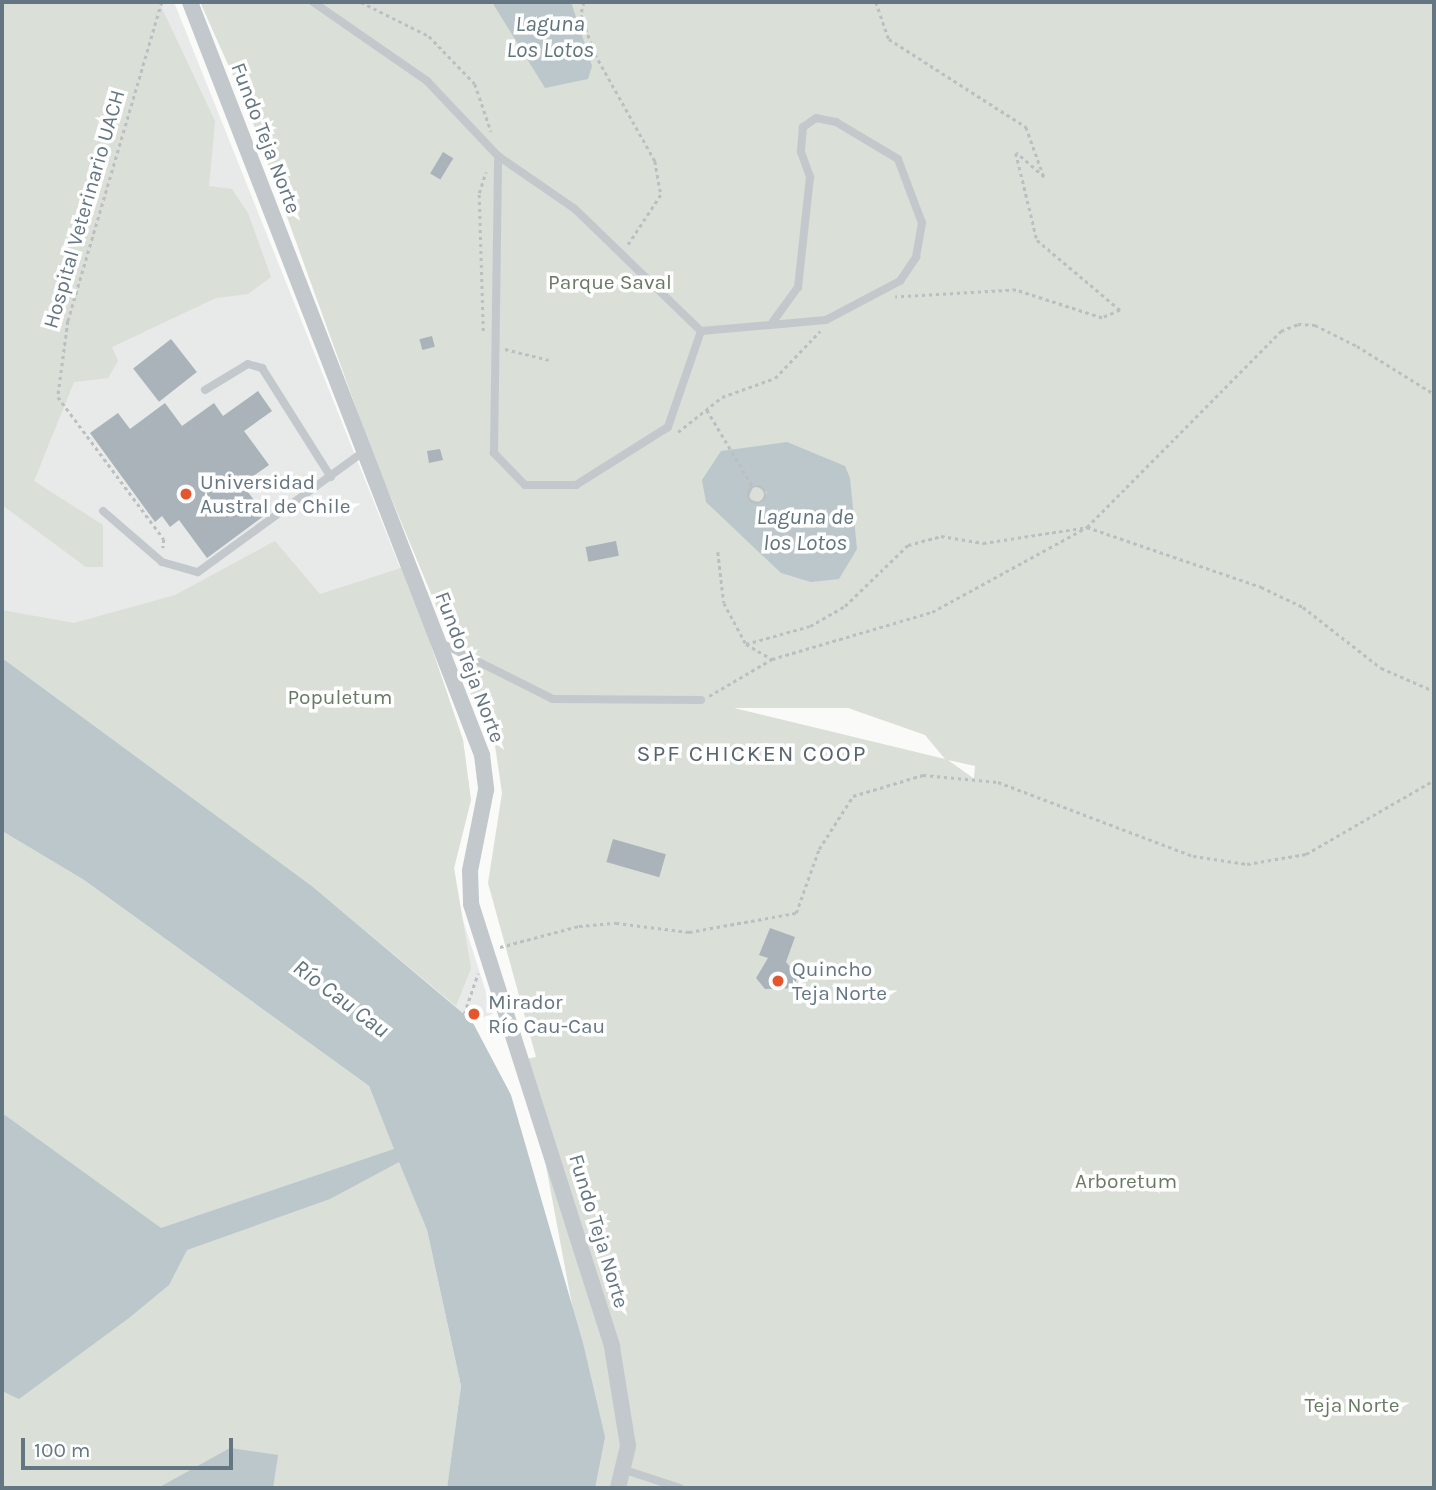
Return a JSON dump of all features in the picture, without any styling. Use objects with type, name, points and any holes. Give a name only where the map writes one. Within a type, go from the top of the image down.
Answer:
[{"type":"street","name":"Fundo Teja Norte","points":[[190,2],[485,767],[470,887],[486,955],[612,1347],[628,1446],[625,1470],[618,1488]]},
{"type":"lane","points":[[313,2],[427,81],[498,156],[575,209],[622,259],[701,331],[826,320],[874,298],[900,281],[916,257],[922,223],[915,192],[898,159],[836,122],[816,118],[803,127],[801,152],[810,177],[798,287],[772,323]]},
{"type":"lane","points":[[498,156],[490,427],[494,453],[510,475],[525,485],[576,485],[643,447],[668,427],[678,407],[701,331]]},
{"type":"lane","points":[[205,390],[248,364],[262,368],[331,477]]},
{"type":"lane","points":[[103,511],[162,562],[198,572],[363,452]]},
{"type":"lane","points":[[439,642],[553,699],[701,700]]},
{"type":"lane","points":[[625,1470],[680,1488]]},
{"type":"path","name":"Hospital Veterinario UACH","points":[[162,2],[68,321],[58,397],[164,539],[162,562]]},
{"type":"path","points":[[361,2],[429,36],[475,84],[498,156]]},
{"type":"path","points":[[584,2],[581,15],[595,54],[655,161],[661,195],[636,226],[622,259]]},
{"type":"path","points":[[874,298],[1016,290],[1102,318],[1120,310],[1037,240],[1016,153],[1044,177],[1026,127],[889,39],[876,2]]},
{"type":"path","points":[[672,436],[722,397],[775,378],[800,359],[826,320]]},
{"type":"path","points":[[701,700],[772,659],[932,612],[1087,527],[1281,331],[1297,324],[1315,324],[1357,346],[1434,394]]},
{"type":"path","points":[[707,410],[753,487],[764,490],[761,502],[749,499],[753,487]]},
{"type":"path","points":[[746,644],[810,626],[845,606],[908,545],[940,536],[983,543],[1087,527],[1261,587],[1303,607],[1381,668],[1434,691]]},
{"type":"path","points":[[718,552],[724,603],[746,644],[772,659]]},
{"type":"path","points":[[464,1014],[486,955],[579,926],[616,923],[689,932],[796,913],[819,849],[853,796],[923,775],[999,782],[1193,856],[1247,864],[1306,853],[1434,780]]},
{"type":"shaded area","name":"Universidad Austral de Chile","points":[[2,2],[174,2],[429,640],[463,740],[471,800],[454,868],[461,914],[493,1014],[472,1021],[2,658]]},
{"type":"green space","points":[[2,2],[159,2],[215,121],[209,186],[232,189],[248,213],[271,277],[248,294],[216,298],[112,347],[118,361],[108,378],[74,382],[34,481],[103,525],[103,567],[86,567],[2,505]]},
{"type":"green space","points":[[200,2],[1434,2],[1434,1488],[593,1488],[572,1305],[526,1059],[536,1057],[488,883],[502,793],[489,705],[474,704],[448,627],[468,630],[442,620],[372,452],[248,109]],"holes":[[[734,708],[848,708],[925,735],[945,759]],[[948,760],[975,766],[974,778],[973,778]]]},
{"type":"green space","name":"Populetum","points":[[275,541],[320,594],[401,568],[463,740],[471,800],[454,868],[471,968],[456,1006],[313,887],[2,658],[2,610],[74,623],[175,595]]},
{"type":"green space","points":[[2,831],[84,880],[369,1086],[427,1230],[461,1386],[447,1488],[2,1488]]},
{"type":"water","name":"Laguna Los Lotos","points":[[492,2],[571,2],[592,66],[588,79],[545,88]]},
{"type":"water","name":"Laguna de los Lotos","points":[[787,442],[845,466],[850,478],[857,549],[839,579],[811,582],[781,573],[706,502],[702,480],[721,451]],"holes":[[[754,485],[767,492],[762,503],[748,499]]]},
{"type":"water","name":"Río Cau Cau","points":[[2,658],[313,887],[472,1021],[511,1095],[583,1343],[605,1437],[595,1488],[447,1488],[461,1386],[427,1230],[399,1162],[330,1199],[187,1250],[169,1285],[129,1318],[19,1399],[2,1391],[2,1113],[161,1228],[394,1149],[369,1086],[84,880],[2,831]]},
{"type":"water","points":[[230,1448],[278,1455],[273,1488],[158,1488]]},
{"type":"building","points":[[443,152],[453,158],[440,180],[430,173]]},
{"type":"building","points":[[432,336],[435,347],[422,350],[419,339]]},
{"type":"building","points":[[171,339],[197,372],[159,402],[133,369]]},
{"type":"building","points":[[258,391],[272,411],[244,431],[269,465],[242,484],[265,515],[207,558],[179,520],[170,527],[162,516],[155,522],[90,433],[118,413],[130,429],[165,403],[182,426],[214,403],[223,416]]},
{"type":"building","points":[[440,449],[443,460],[429,463],[427,451]]},
{"type":"building","points":[[616,541],[619,556],[588,562],[586,547]]},
{"type":"building","points":[[613,839],[666,854],[659,877],[606,862]]},
{"type":"building","points":[[770,928],[795,937],[786,962],[797,975],[795,988],[765,989],[756,978],[768,958],[759,955]]},
{"type":"place","name":"Universidad Austral de Chile","points":[[186,494]]},
{"type":"place","name":"Quincho Teja Norte","points":[[778,981]]},
{"type":"place","name":"Mirador Río Cau-Cau","points":[[474,1014]]},
{"type":"district","name":"SPF CHICKEN COOP","points":[[752,754]]},
{"type":"park label","name":"Parque Saval","points":[[610,282]]},
{"type":"park label","name":"Arboretum","points":[[1126,1181]]},
{"type":"park label","name":"Teja Norte","points":[[1352,1405]]}]
